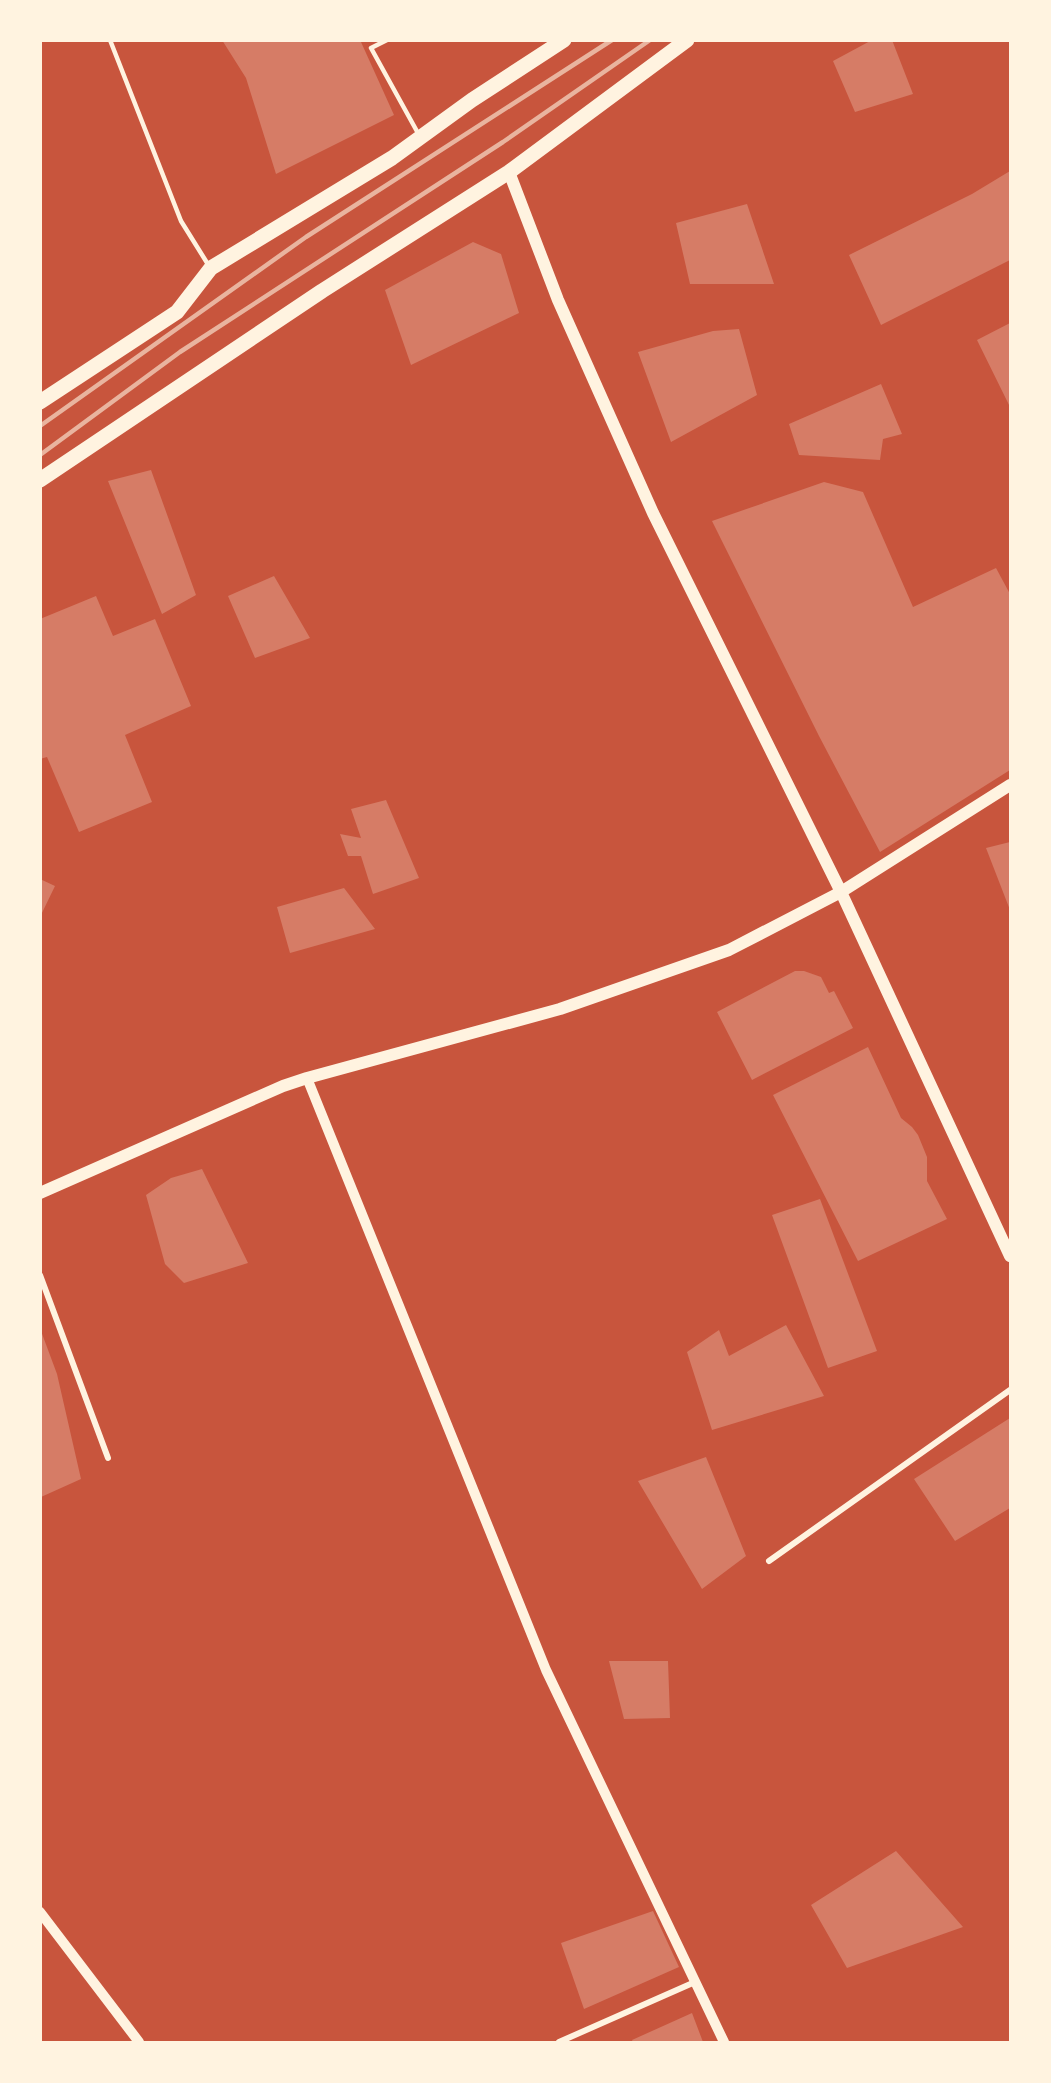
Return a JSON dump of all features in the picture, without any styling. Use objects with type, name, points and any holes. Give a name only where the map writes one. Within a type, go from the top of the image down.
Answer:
[{"type":"main road","points":[[40,402],[177,312],[211,268],[392,158],[472,100],[564,40]]},
{"type":"main road","points":[[40,480],[322,291],[509,172],[687,40]]},
{"type":"main road","points":[[509,172],[558,300],[653,513],[841,892],[1011,1256]]},
{"type":"main road","points":[[40,1193],[284,1086],[572,1005],[729,950],[841,892],[1011,784]]},
{"type":"street","points":[[307,1078],[546,1670],[724,2043]]},
{"type":"street","points":[[40,1275],[108,1458]]},
{"type":"street","points":[[769,1561],[1011,1390]]},
{"type":"street","points":[[43,1918],[139,2043]]},
{"type":"street","points":[[559,2043],[695,1982]]},
{"type":"lane","points":[[110,40],[181,221],[211,268]]},
{"type":"lane","points":[[387,40],[371,48],[420,137]]},
{"type":"building","points":[[222,40],[365,40],[361,42],[394,115],[276,174],[246,78]]},
{"type":"building","points":[[872,40],[892,40],[913,94],[855,112],[833,61]]},
{"type":"building","points":[[1010,171],[1010,260],[881,325],[849,255],[972,194]]},
{"type":"building","points":[[747,204],[774,284],[690,284],[676,223]]},
{"type":"building","points":[[473,242],[501,254],[519,313],[411,365],[385,290]]},
{"type":"building","points":[[1010,323],[1010,407],[977,340]]},
{"type":"building","points":[[739,329],[757,395],[671,442],[638,352],[713,331]]},
{"type":"building","points":[[881,384],[902,434],[883,439],[880,460],[799,455],[789,424]]},
{"type":"building","points":[[151,470],[196,595],[162,614],[108,481]]},
{"type":"building","points":[[824,482],[863,492],[913,607],[996,568],[1010,594],[1010,770],[880,852],[819,736],[712,521]]},
{"type":"building","points":[[274,576],[310,638],[255,658],[228,596]]},
{"type":"building","points":[[96,596],[113,636],[155,619],[191,706],[125,735],[152,802],[79,832],[47,757],[40,759],[40,619]]},
{"type":"building","points":[[386,800],[419,878],[373,894],[361,856],[348,856],[340,834],[361,838],[351,809]]},
{"type":"building","points":[[1010,842],[1010,910],[986,848]]},
{"type":"building","points":[[40,879],[55,886],[40,917]]},
{"type":"building","points":[[344,888],[375,929],[290,953],[277,907]]},
{"type":"building","points":[[795,971],[804,971],[821,977],[829,993],[834,991],[853,1028],[752,1080],[717,1012]]},
{"type":"building","points":[[868,1047],[901,1118],[918,1135],[927,1157],[927,1181],[947,1219],[858,1261],[773,1095]]},
{"type":"building","points":[[202,1169],[248,1263],[184,1283],[165,1264],[146,1195],[171,1178]]},
{"type":"building","points":[[820,1199],[877,1351],[828,1368],[772,1215]]},
{"type":"building","points":[[786,1325],[824,1396],[712,1430],[687,1352],[719,1330],[729,1356]]},
{"type":"building","points":[[41,1331],[57,1374],[81,1479],[41,1497]]},
{"type":"building","points":[[1010,1418],[1010,1508],[955,1541],[914,1479]]},
{"type":"building","points":[[706,1457],[746,1556],[702,1589],[638,1481]]},
{"type":"building","points":[[609,1661],[668,1661],[670,1718],[624,1719]]},
{"type":"building","points":[[896,1851],[963,1927],[847,1968],[811,1905]]},
{"type":"building","points":[[653,1911],[679,1967],[584,2009],[561,1943]]},
{"type":"building","points":[[692,2013],[703,2042],[633,2042],[632,2040]]},
{"type":"railway","points":[[40,426],[306,237],[612,40]]},
{"type":"railway","points":[[40,455],[180,352],[503,142],[650,40]]}]
